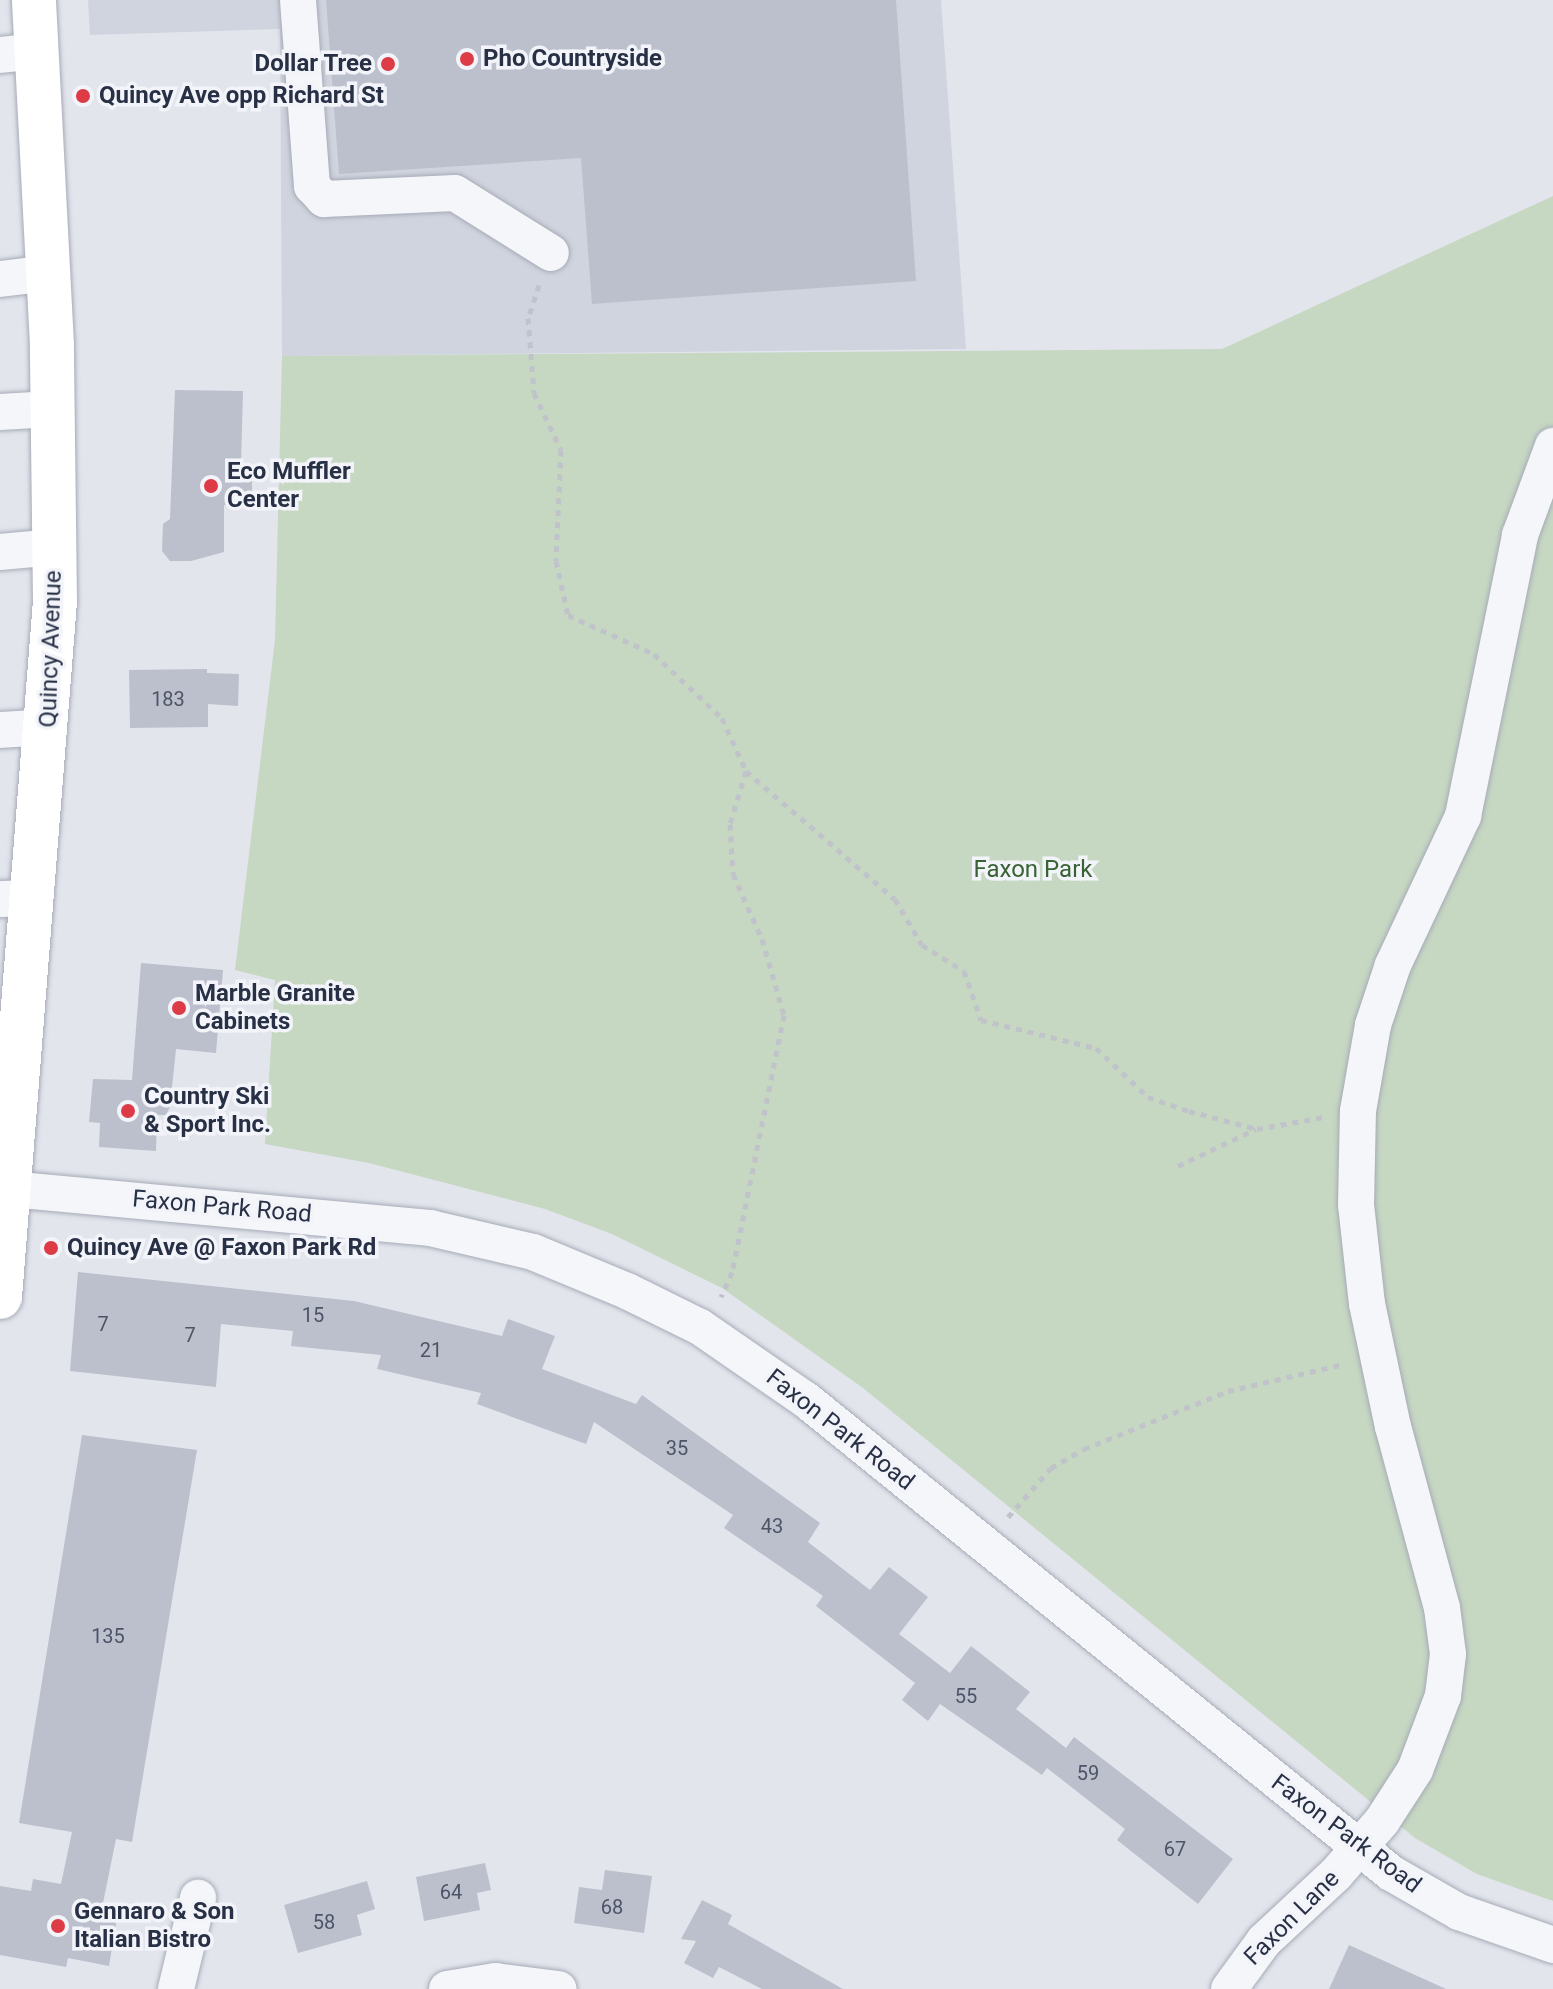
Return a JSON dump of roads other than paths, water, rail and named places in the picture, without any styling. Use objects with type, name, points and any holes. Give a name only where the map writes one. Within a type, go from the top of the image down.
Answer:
[{"type":"main road","name":"Quincy Avenue","points":[[0,1297],[10,1189],[11,1036],[17,898],[48,727],[55,547],[49,273],[19,53],[34,0]]},
{"type":"street","points":[[298,0],[312,186],[324,199],[455,193],[551,253]]},
{"type":"street","points":[[0,279],[49,273]]},
{"type":"street","points":[[0,412],[52,409]]},
{"type":"street","name":"Faxon Lane","points":[[1229,1989],[1264,1941],[1358,1849],[1415,1770],[1437,1721],[1447,1676],[1442,1608],[1377,1358],[1356,1205],[1358,1111],[1373,1025],[1393,965],[1463,816],[1520,535],[1553,446]]},
{"type":"street","points":[[0,552],[55,547]]},
{"type":"street","points":[[0,730],[48,727]]},
{"type":"street","name":"Faxon Park Road","points":[[10,1189],[430,1228],[533,1252],[627,1291],[700,1327],[806,1400],[1358,1849],[1459,1912],[1553,1945]]},
{"type":"street","points":[[176,1989],[198,1898]]},
{"type":"street","points":[[447,1989],[495,1981],[558,1989]]},
{"type":"place","name":"Pho Countryside","points":[[467,59]]},
{"type":"place","name":"Dollar Tree","points":[[388,64]]},
{"type":"place","name":"Quincy Ave opp Richard St","points":[[83,96]]},
{"type":"place","name":"Eco Muffler Center","points":[[211,486]]},
{"type":"place","name":"Marble Granite Cabinets","points":[[179,1008]]},
{"type":"place","name":"Country Ski & Sport Inc.","points":[[128,1111]]},
{"type":"place","name":"Quincy Ave @ Faxon Park Rd","points":[[51,1248]]},
{"type":"place","name":"Gennaro & Son Italian Bistro","points":[[58,1926]]},
{"type":"park label","name":"Faxon Park","points":[[1033,870]]}]
